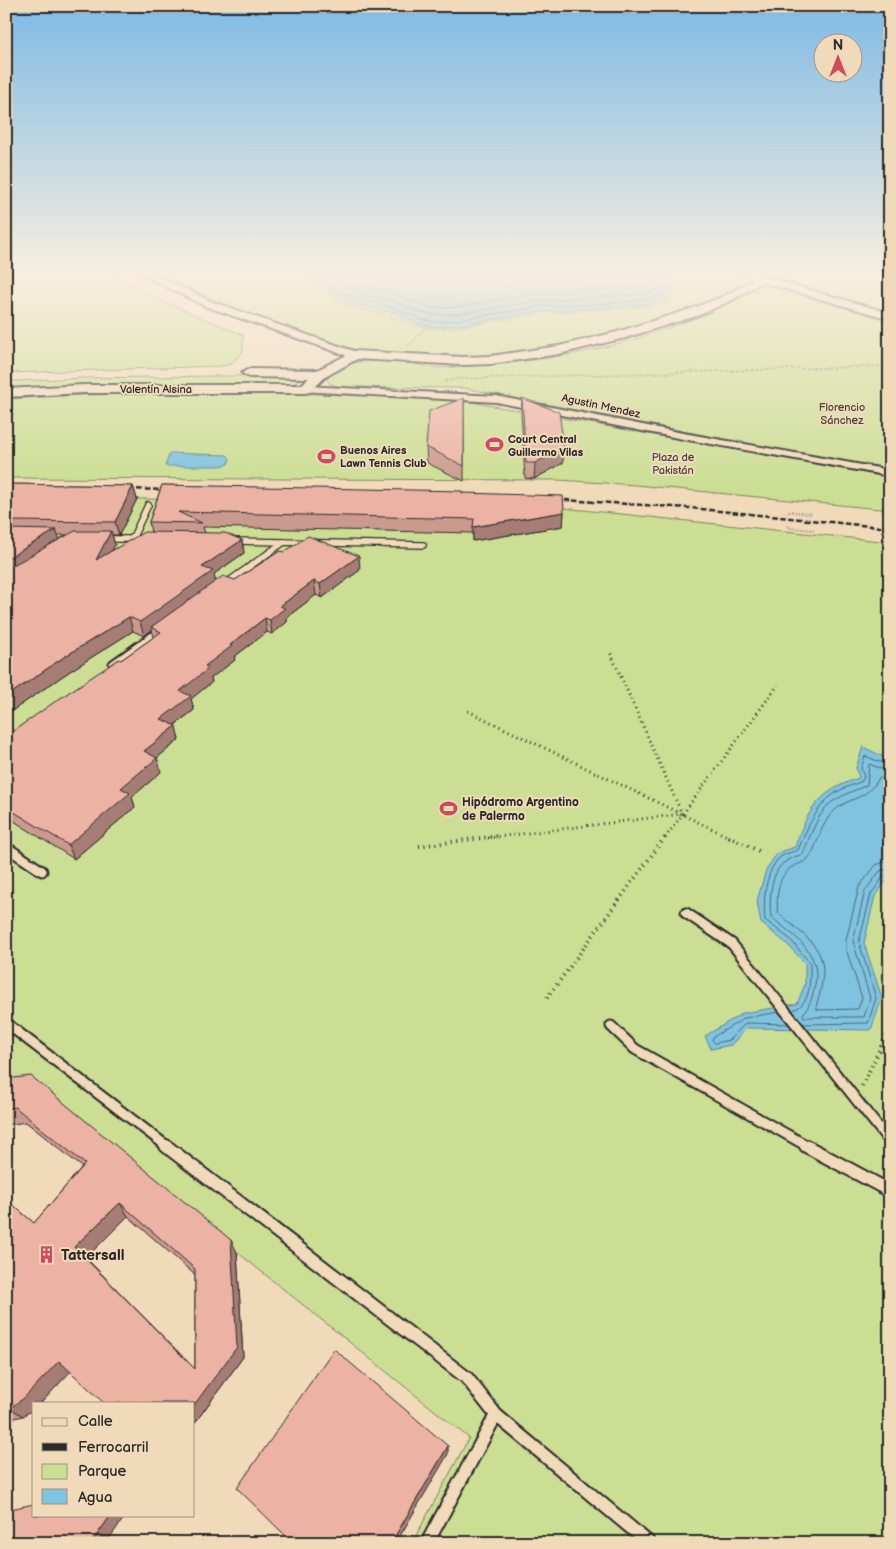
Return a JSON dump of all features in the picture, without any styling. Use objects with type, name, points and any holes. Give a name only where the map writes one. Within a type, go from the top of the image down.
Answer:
[{"type":"main road","points":[[305,389],[320,374],[355,355],[463,361],[491,360],[542,353],[576,345]]},
{"type":"main road","points":[[238,373],[320,374]]},
{"type":"main road","name":"Valentín Alsina","points":[[6,393],[84,389],[305,389]]},
{"type":"street","points":[[327,345],[355,355]]},
{"type":"street","name":"Agustin Mendez","points":[[305,389],[496,399],[693,438],[890,473]]},
{"type":"lane","points":[[132,539],[148,505]]},
{"type":"lane","points":[[97,538],[151,540]]},
{"type":"lane","points":[[227,541],[423,546]]},
{"type":"lane","points":[[221,587],[284,542]]},
{"type":"lane","points":[[110,666],[165,627]]},
{"type":"lane","points":[[6,847],[42,871]]},
{"type":"lane","points":[[686,913],[732,944],[890,1142]]},
{"type":"lane","points":[[6,1023],[467,1378],[496,1415],[649,1543]]},
{"type":"lane","points":[[611,1026],[636,1049],[776,1130],[890,1191]]},
{"type":"lane","points":[[427,1543],[496,1415]]},
{"type":"path","points":[[407,348],[414,348]]},
{"type":"path","points":[[438,384],[456,379],[890,366]]},
{"type":"path","points":[[788,513],[788,511],[812,514]]},
{"type":"path","points":[[788,526],[789,528],[814,530]]},
{"type":"path","points":[[610,652],[682,814]]},
{"type":"path","points":[[547,998],[778,685]]},
{"type":"path","points":[[468,712],[761,852]]},
{"type":"path","points":[[419,846],[682,814]]},
{"type":"path","points":[[852,1094],[862,1086],[890,1028]]},
{"type":"green space","points":[[6,345],[243,345],[243,351],[231,364],[221,366],[6,373]]},
{"type":"green space","points":[[341,345],[555,345],[532,350],[465,357],[360,351]]},
{"type":"green space","name":"Florencio Sánchez","points":[[611,345],[890,345],[890,470],[464,388],[341,387],[330,384],[327,380],[333,372],[341,367],[365,361],[390,361],[430,367],[457,367],[525,361],[594,350]]},
{"type":"green space","points":[[287,375],[299,377],[300,380],[290,386],[6,391],[6,382],[16,381]]},
{"type":"green space","name":"Buenos Aires Lawn Tennis Club","points":[[257,392],[454,399],[890,477],[890,510],[636,485],[558,480],[6,478],[6,399],[84,395]]},
{"type":"green space","name":"Hipódromo Argentino de Palermo","points":[[6,496],[563,508],[890,542],[890,1543],[412,1543],[469,1438],[237,1252],[41,1091],[27,1093],[6,1075]]},
{"type":"water","points":[[170,453],[227,455],[230,459],[228,464],[221,466],[165,466]]},
{"type":"water","points":[[863,747],[890,762],[890,876],[875,896],[864,943],[882,998],[871,1030],[747,1028],[731,1045],[711,1049],[705,1036],[743,1013],[797,1004],[805,984],[805,963],[786,943],[761,923],[757,901],[766,870],[777,853],[795,847],[805,822],[817,803],[835,788],[859,778],[856,768]]},
{"type":"building","points":[[464,398],[464,466],[426,447],[429,411]]},
{"type":"building","points":[[522,398],[559,412],[564,448],[535,463],[526,463]]},
{"type":"building","points":[[6,484],[133,486],[115,522],[6,521]]},
{"type":"building","points":[[162,485],[462,491],[462,493],[563,496],[564,512],[473,527],[474,519],[178,512],[202,523],[149,522]]},
{"type":"building","points":[[6,529],[56,530],[6,559]]},
{"type":"building","points":[[75,531],[111,531],[96,560],[144,532],[225,533],[242,540],[202,567],[213,571],[140,622],[129,617],[64,657],[6,697],[6,569]]},
{"type":"building","points":[[308,536],[359,556],[320,584],[314,581],[280,606],[285,608],[270,620],[265,618],[230,645],[232,646],[205,666],[209,668],[180,691],[191,696],[161,719],[176,726],[144,751],[157,758],[121,788],[130,793],[68,845],[6,807],[6,736],[161,632],[151,627],[223,576],[235,580],[280,551],[284,552]]},
{"type":"building","name":"Tattersall","points":[[31,1076],[231,1240],[237,1347],[195,1404],[195,1402],[103,1402],[59,1361],[24,1398],[6,1409],[6,1199],[34,1223],[85,1164],[15,1107],[6,1109],[6,1079]],"holes":[[[120,1203],[195,1269],[195,1369],[74,1247]]]},
{"type":"building","points":[[334,1349],[448,1446],[391,1543],[293,1543],[237,1488]]},
{"type":"building","points":[[32,1504],[32,1516],[110,1516],[91,1543],[6,1543],[6,1510]]},
{"type":"railway","points":[[121,489],[174,490]]},
{"type":"railway","points":[[549,499],[690,508],[890,528]]},
{"type":"place","name":"Court Central Guillermo Vilas","points":[[494,445]]},
{"type":"place","name":"Buenos Aires Lawn Tennis Club","points":[[326,456]]},
{"type":"place","name":"Hipódromo Argentino de Palermo","points":[[448,809]]},
{"type":"place","name":"Tattersall","points":[[47,1255]]},
{"type":"park label","name":"Plaza de Pakistán","points":[[673,463]]}]
